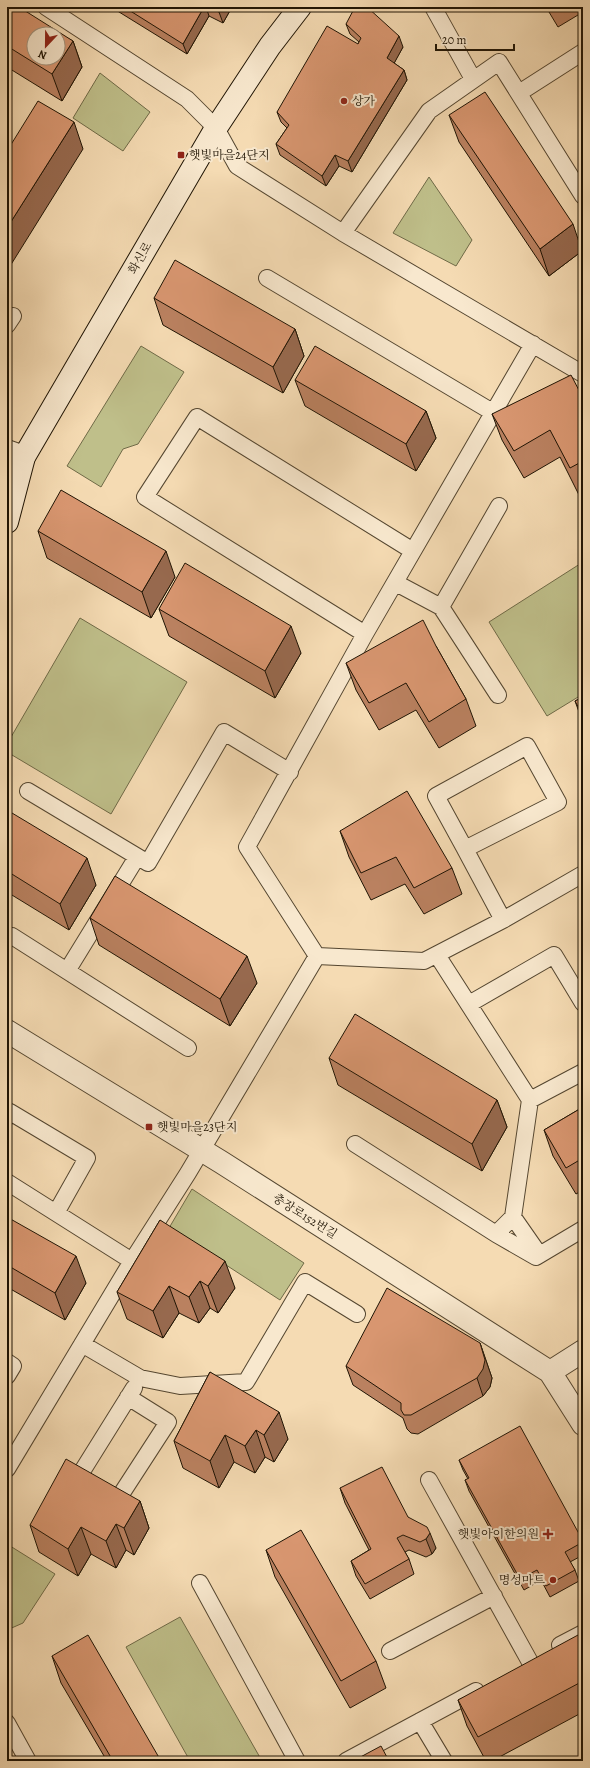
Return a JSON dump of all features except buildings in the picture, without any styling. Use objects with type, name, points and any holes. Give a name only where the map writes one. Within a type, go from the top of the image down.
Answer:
[{"type":"street","name":"화신로","points":[[7,522],[16,454],[216,128],[270,46],[300,7]]},
{"type":"street","name":"충장로152번길","points":[[7,1031],[201,1150],[550,1372],[583,1424]]},
{"type":"street","points":[[550,1372],[583,1351]]},
{"type":"lane","points":[[46,7],[187,99],[216,128],[237,166],[343,233],[583,374]]},
{"type":"lane","points":[[433,7],[473,80]]},
{"type":"lane","points":[[519,93],[583,52]]},
{"type":"lane","points":[[343,233],[429,112],[499,62],[583,196]]},
{"type":"lane","points":[[267,278],[494,413]]},
{"type":"lane","points":[[317,956],[248,846],[365,634],[396,583],[412,551],[533,344]]},
{"type":"lane","points":[[365,634],[145,497],[197,417],[412,551]]},
{"type":"lane","points":[[441,607],[498,506]]},
{"type":"lane","points":[[396,583],[441,607],[498,695]]},
{"type":"lane","points":[[28,791],[148,863],[224,732],[290,772]]},
{"type":"lane","points":[[465,850],[558,802],[527,746],[436,796],[465,850],[503,920]]},
{"type":"lane","points":[[67,971],[137,857]]},
{"type":"lane","points":[[317,956],[424,961],[503,920],[583,874]]},
{"type":"lane","points":[[12,936],[188,1048]]},
{"type":"lane","points":[[437,955],[530,1100],[513,1217],[496,1234]]},
{"type":"lane","points":[[469,1004],[554,955],[583,1003]]},
{"type":"lane","points":[[7,1469],[132,1261],[188,1173],[317,956]]},
{"type":"lane","points":[[530,1100],[583,1072]]},
{"type":"lane","points":[[7,1117],[10,1112],[87,1158],[56,1213]]},
{"type":"lane","points":[[355,1144],[496,1234],[536,1257]]},
{"type":"lane","points":[[7,1182],[132,1261]]},
{"type":"lane","points":[[513,1217],[536,1250],[536,1257]]},
{"type":"lane","points":[[536,1257],[583,1229]]},
{"type":"lane","points":[[82,1344],[140,1378],[180,1386],[246,1382],[305,1282],[357,1314]]},
{"type":"lane","points":[[7,1362],[13,1366],[7,1376]]},
{"type":"lane","points":[[81,1473],[140,1378]]},
{"type":"lane","points":[[120,1496],[168,1422],[128,1397]]},
{"type":"lane","points":[[429,1480],[494,1596],[535,1659],[583,1633]]},
{"type":"lane","points":[[200,1583],[297,1761]]},
{"type":"lane","points":[[390,1651],[494,1596]]},
{"type":"lane","points":[[346,1761],[489,1684]]},
{"type":"lane","points":[[420,1721],[444,1761]]},
{"type":"lane","points":[[7,1723],[28,1761]]},
{"type":"green space","points":[[100,73],[150,112],[123,151],[73,118]]},
{"type":"green space","points":[[429,177],[472,240],[456,266],[393,233]]},
{"type":"green space","points":[[141,346],[184,372],[138,444],[123,449],[101,487],[67,466]]},
{"type":"green space","points":[[583,562],[583,694],[547,716],[489,622]]},
{"type":"green space","points":[[80,618],[187,682],[111,814],[7,752],[7,744]]},
{"type":"green space","points":[[192,1189],[304,1263],[280,1300],[169,1228]]},
{"type":"green space","points":[[7,1544],[55,1574],[23,1623],[7,1630]]},
{"type":"green space","points":[[180,1617],[262,1761],[190,1761],[126,1647]]},
{"type":"place","name":"상가","points":[[344,101]]},
{"type":"place","name":"햇빛마을24단지","points":[[181,155]]},
{"type":"place","name":"햇빛마을23단지","points":[[149,1127]]},
{"type":"place","name":"햇빛아이한의원","points":[[548,1534]]},
{"type":"place","name":"명성마트","points":[[553,1580]]}]
